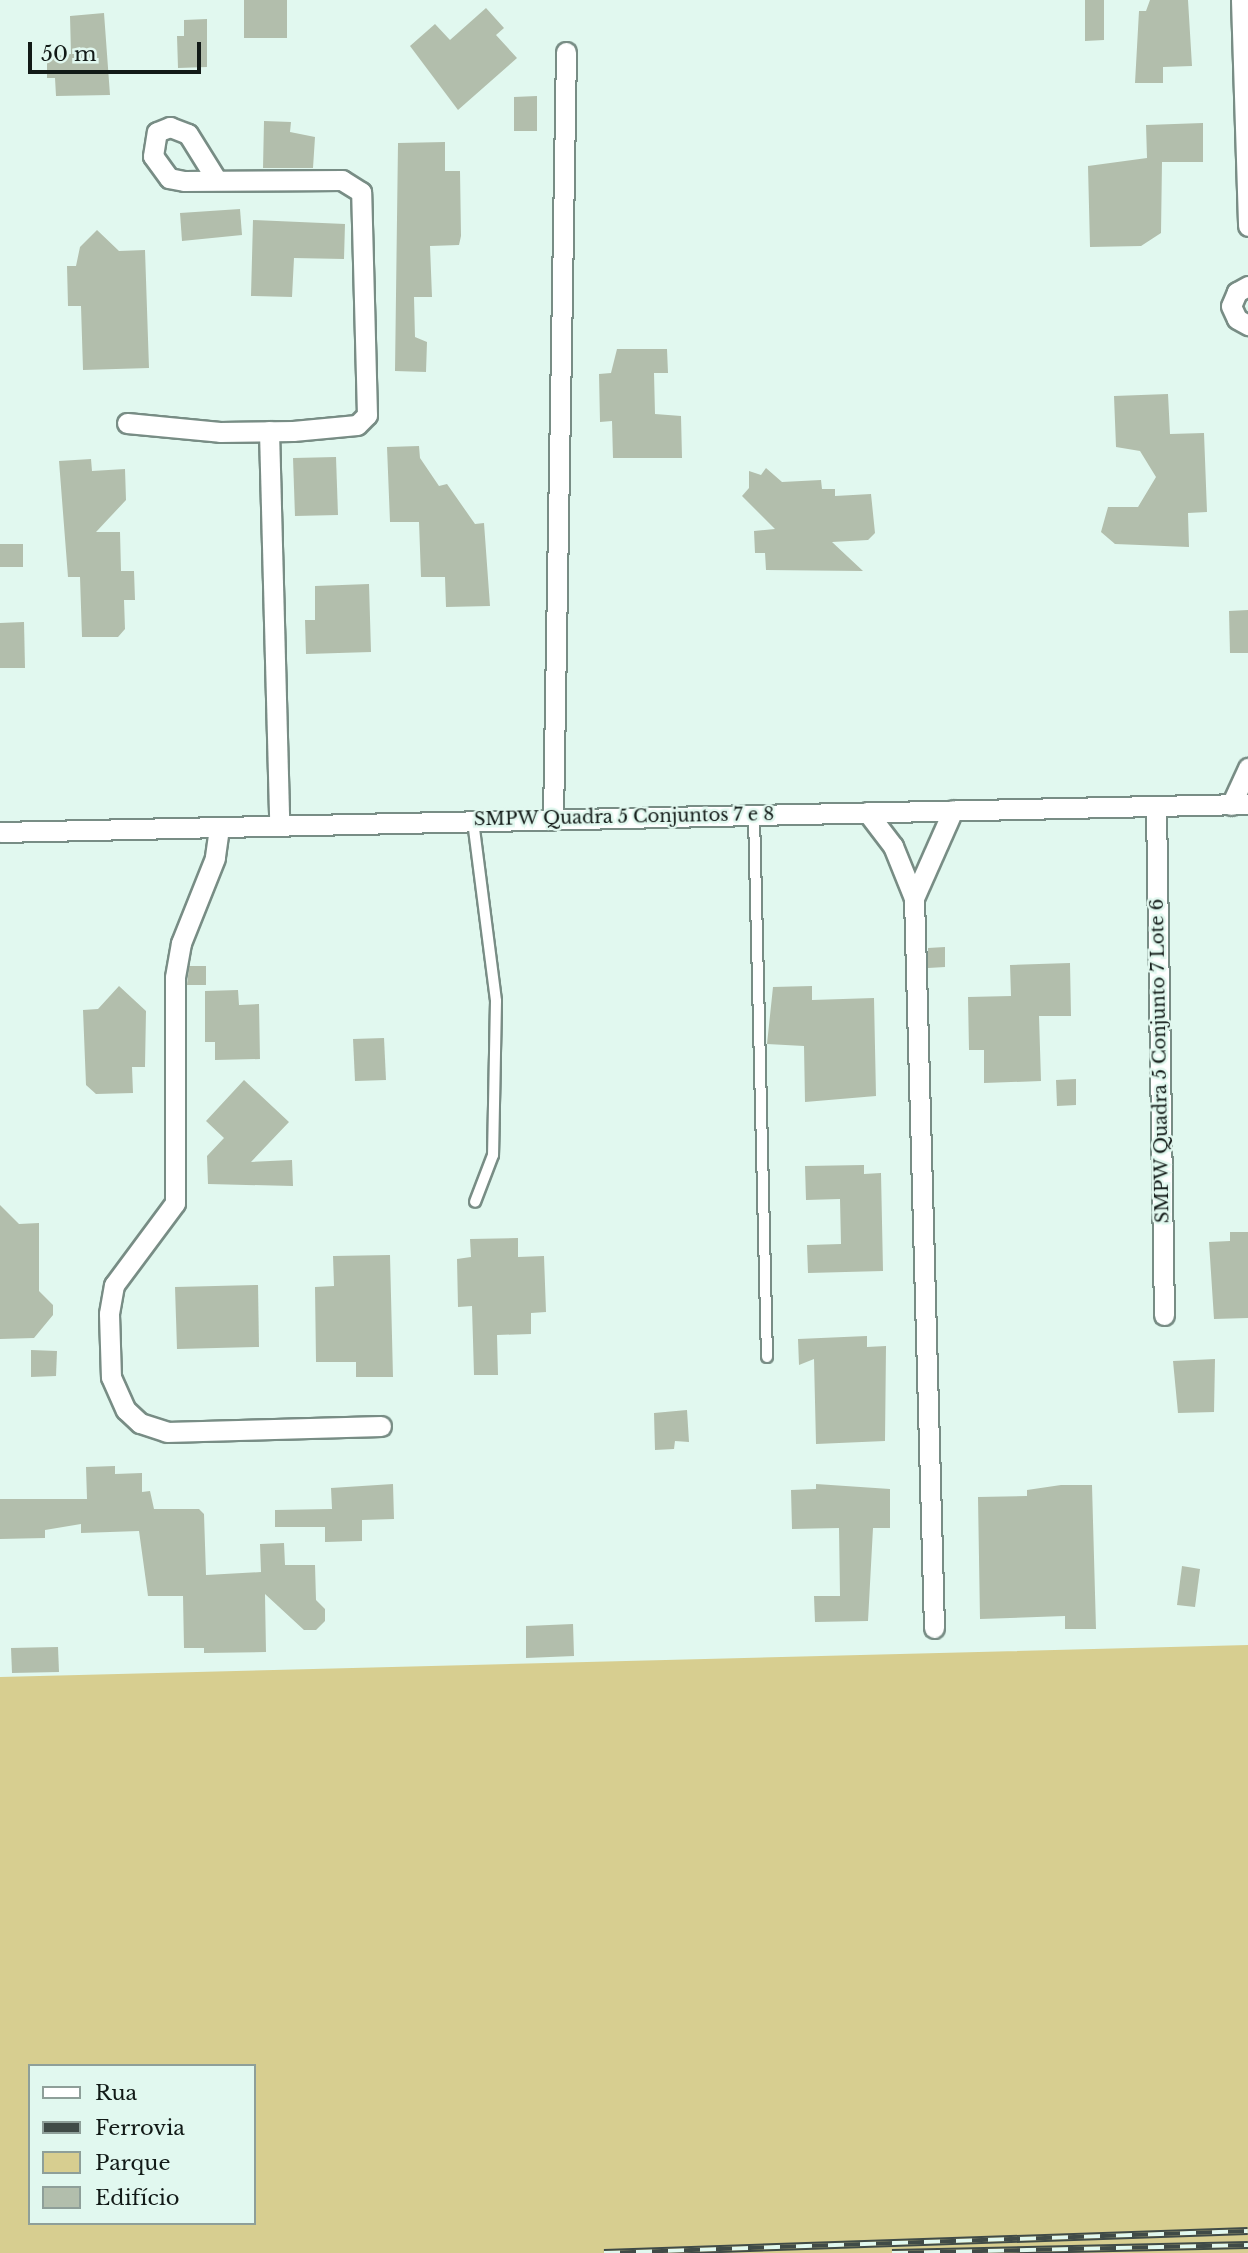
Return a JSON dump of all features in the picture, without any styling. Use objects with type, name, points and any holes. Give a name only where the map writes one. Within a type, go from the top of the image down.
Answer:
[{"type":"street","points":[[1241,0],[1248,226]]},
{"type":"street","points":[[553,819],[566,52]]},
{"type":"street","points":[[127,423],[220,432],[269,431],[357,425],[367,415],[361,192],[342,180],[216,179]]},
{"type":"street","points":[[1248,286],[1237,292],[1231,306],[1237,319],[1248,325]]},
{"type":"street","points":[[269,431],[279,823]]},
{"type":"street","points":[[1239,805],[1248,768]]},
{"type":"street","name":"SMPW Quadra 5 Conjuntos 7 e 8","points":[[0,832],[219,828],[279,823],[1239,805]]},
{"type":"street","name":"SMPW Quadra 5 Conjunto 7 Lote 6","points":[[1156,807],[1164,1315]]},
{"type":"street","points":[[914,898],[953,810]]},
{"type":"street","points":[[867,812],[893,846],[914,898],[934,1628]]},
{"type":"street","points":[[219,828],[215,858],[181,943],[175,977],[175,1203],[114,1284],[109,1314],[111,1377],[125,1410],[140,1423],[167,1432],[381,1426]]},
{"type":"lane","points":[[754,814],[767,1357]]},
{"type":"lane","points":[[473,821],[496,1001],[493,1155],[475,1202]]},
{"type":"green space","points":[[1248,1645],[1248,2253],[0,2253],[0,1677]]},
{"type":"building","points":[[244,0],[287,0],[287,38],[244,38]]},
{"type":"building","points":[[1085,0],[1104,0],[1104,40],[1085,41]]},
{"type":"building","points":[[1150,0],[1188,0],[1192,66],[1163,67],[1163,83],[1135,83],[1139,11],[1146,11]]},
{"type":"building","points":[[486,8],[504,28],[496,35],[517,58],[458,110],[410,46],[435,24],[450,40]]},
{"type":"building","points":[[104,13],[110,95],[56,96],[55,78],[47,78],[47,57],[71,54],[70,16]]},
{"type":"building","points":[[207,19],[207,67],[178,68],[177,36],[184,36],[184,20]]},
{"type":"building","points":[[537,96],[537,131],[514,131],[514,97]]},
{"type":"building","points":[[264,121],[291,122],[290,132],[315,137],[313,168],[263,168]]},
{"type":"building","points":[[1203,123],[1203,162],[1162,162],[1161,233],[1141,246],[1090,247],[1088,166],[1147,158],[1146,125]]},
{"type":"building","points":[[445,142],[445,171],[460,171],[461,236],[459,245],[430,246],[432,297],[414,297],[415,337],[427,342],[426,372],[395,371],[398,143]]},
{"type":"building","points":[[240,209],[242,235],[182,241],[180,213]]},
{"type":"building","points":[[253,220],[345,224],[344,259],[294,258],[292,297],[251,296]]},
{"type":"building","points":[[97,230],[119,251],[145,250],[149,368],[83,370],[81,306],[68,306],[67,266],[76,266],[80,247]]},
{"type":"building","points":[[617,349],[667,349],[668,373],[654,373],[655,414],[681,416],[682,458],[613,458],[612,421],[600,422],[599,374],[611,373]]},
{"type":"building","points":[[1168,394],[1170,434],[1204,433],[1207,512],[1188,513],[1189,547],[1115,544],[1101,532],[1108,507],[1138,507],[1156,477],[1140,451],[1116,447],[1114,396]]},
{"type":"building","points":[[419,446],[420,458],[439,486],[447,484],[475,524],[484,523],[490,606],[446,607],[445,577],[421,577],[419,522],[390,522],[387,447]]},
{"type":"building","points":[[336,457],[338,515],[295,516],[293,458]]},
{"type":"building","points":[[91,459],[92,471],[125,469],[126,500],[96,532],[120,532],[121,571],[134,571],[135,600],[124,600],[125,629],[118,637],[82,637],[80,577],[68,577],[59,461]]},
{"type":"building","points":[[766,468],[782,482],[821,480],[822,489],[835,489],[835,496],[871,494],[875,533],[868,540],[832,542],[863,571],[766,570],[765,553],[755,553],[754,531],[775,529],[742,496],[749,488],[749,471],[761,475]]},
{"type":"building","points":[[0,544],[23,544],[23,567],[0,567]]},
{"type":"building","points":[[369,584],[371,652],[306,654],[305,620],[315,620],[315,586]]},
{"type":"building","points":[[1248,610],[1248,653],[1230,653],[1229,611]]},
{"type":"building","points":[[24,622],[25,668],[0,668],[0,623]]},
{"type":"building","points":[[945,947],[945,967],[928,968],[928,948]]},
{"type":"building","points":[[1070,963],[1071,1016],[1039,1016],[1041,1081],[984,1083],[984,1050],[969,1050],[968,997],[1011,996],[1010,965]]},
{"type":"building","points":[[189,966],[206,966],[206,985],[187,985]]},
{"type":"building","points":[[119,986],[146,1011],[145,1067],[132,1067],[133,1093],[96,1094],[86,1085],[83,1010],[98,1009]]},
{"type":"building","points":[[812,986],[812,1000],[874,998],[876,1096],[805,1102],[804,1046],[767,1044],[773,987]]},
{"type":"building","points":[[238,990],[239,1005],[259,1004],[260,1059],[215,1060],[215,1042],[205,1042],[205,991]]},
{"type":"building","points":[[384,1038],[386,1080],[355,1081],[353,1039]]},
{"type":"building","points":[[1076,1079],[1076,1105],[1057,1106],[1056,1080]]},
{"type":"building","points":[[244,1080],[289,1122],[251,1162],[292,1160],[293,1186],[208,1184],[207,1156],[224,1138],[206,1121]]},
{"type":"building","points":[[864,1165],[864,1174],[881,1173],[883,1271],[808,1273],[807,1245],[841,1244],[840,1199],[806,1200],[805,1166]]},
{"type":"building","points":[[0,1205],[19,1224],[39,1223],[39,1291],[53,1305],[53,1315],[34,1338],[0,1339]]},
{"type":"building","points":[[1230,1232],[1248,1232],[1248,1318],[1214,1319],[1209,1242],[1230,1241]]},
{"type":"building","points":[[518,1238],[518,1257],[544,1256],[546,1312],[531,1313],[531,1334],[497,1335],[498,1375],[474,1375],[472,1306],[458,1307],[457,1259],[471,1257],[470,1239]]},
{"type":"building","points":[[390,1255],[393,1377],[356,1377],[356,1362],[316,1362],[315,1287],[334,1286],[333,1256]]},
{"type":"building","points":[[258,1285],[259,1347],[177,1349],[175,1287]]},
{"type":"building","points":[[867,1336],[867,1347],[886,1346],[885,1441],[816,1444],[814,1359],[799,1365],[798,1339]]},
{"type":"building","points":[[31,1350],[57,1351],[56,1376],[31,1377]]},
{"type":"building","points":[[1215,1359],[1214,1412],[1178,1413],[1173,1361]]},
{"type":"building","points":[[687,1410],[689,1442],[675,1441],[674,1449],[655,1450],[654,1413]]},
{"type":"building","points":[[115,1466],[115,1474],[142,1473],[142,1492],[150,1491],[154,1509],[199,1509],[204,1514],[206,1575],[261,1572],[260,1544],[284,1543],[285,1565],[315,1565],[316,1600],[325,1609],[325,1621],[316,1630],[304,1630],[265,1594],[266,1652],[204,1653],[204,1648],[184,1648],[183,1596],[148,1596],[139,1531],[81,1533],[81,1524],[45,1530],[45,1538],[0,1539],[0,1499],[87,1499],[86,1467]]},
{"type":"building","points":[[393,1484],[394,1519],[362,1520],[362,1541],[325,1542],[325,1527],[275,1527],[275,1510],[332,1509],[331,1488]]},
{"type":"building","points":[[816,1484],[890,1489],[890,1528],[873,1528],[868,1621],[815,1622],[814,1596],[840,1596],[839,1528],[792,1529],[791,1490],[816,1489]]},
{"type":"building","points":[[1061,1485],[1092,1485],[1096,1629],[1065,1629],[1065,1616],[980,1619],[978,1497],[1027,1496],[1027,1490]]},
{"type":"building","points":[[1182,1566],[1200,1569],[1195,1607],[1177,1605]]},
{"type":"building","points":[[573,1624],[574,1656],[526,1658],[526,1626]]},
{"type":"building","points":[[58,1647],[59,1672],[12,1673],[11,1648]]},
{"type":"railway","points":[[604,2253],[1248,2231]]},
{"type":"railway","points":[[892,2253],[1248,2245]]}]
